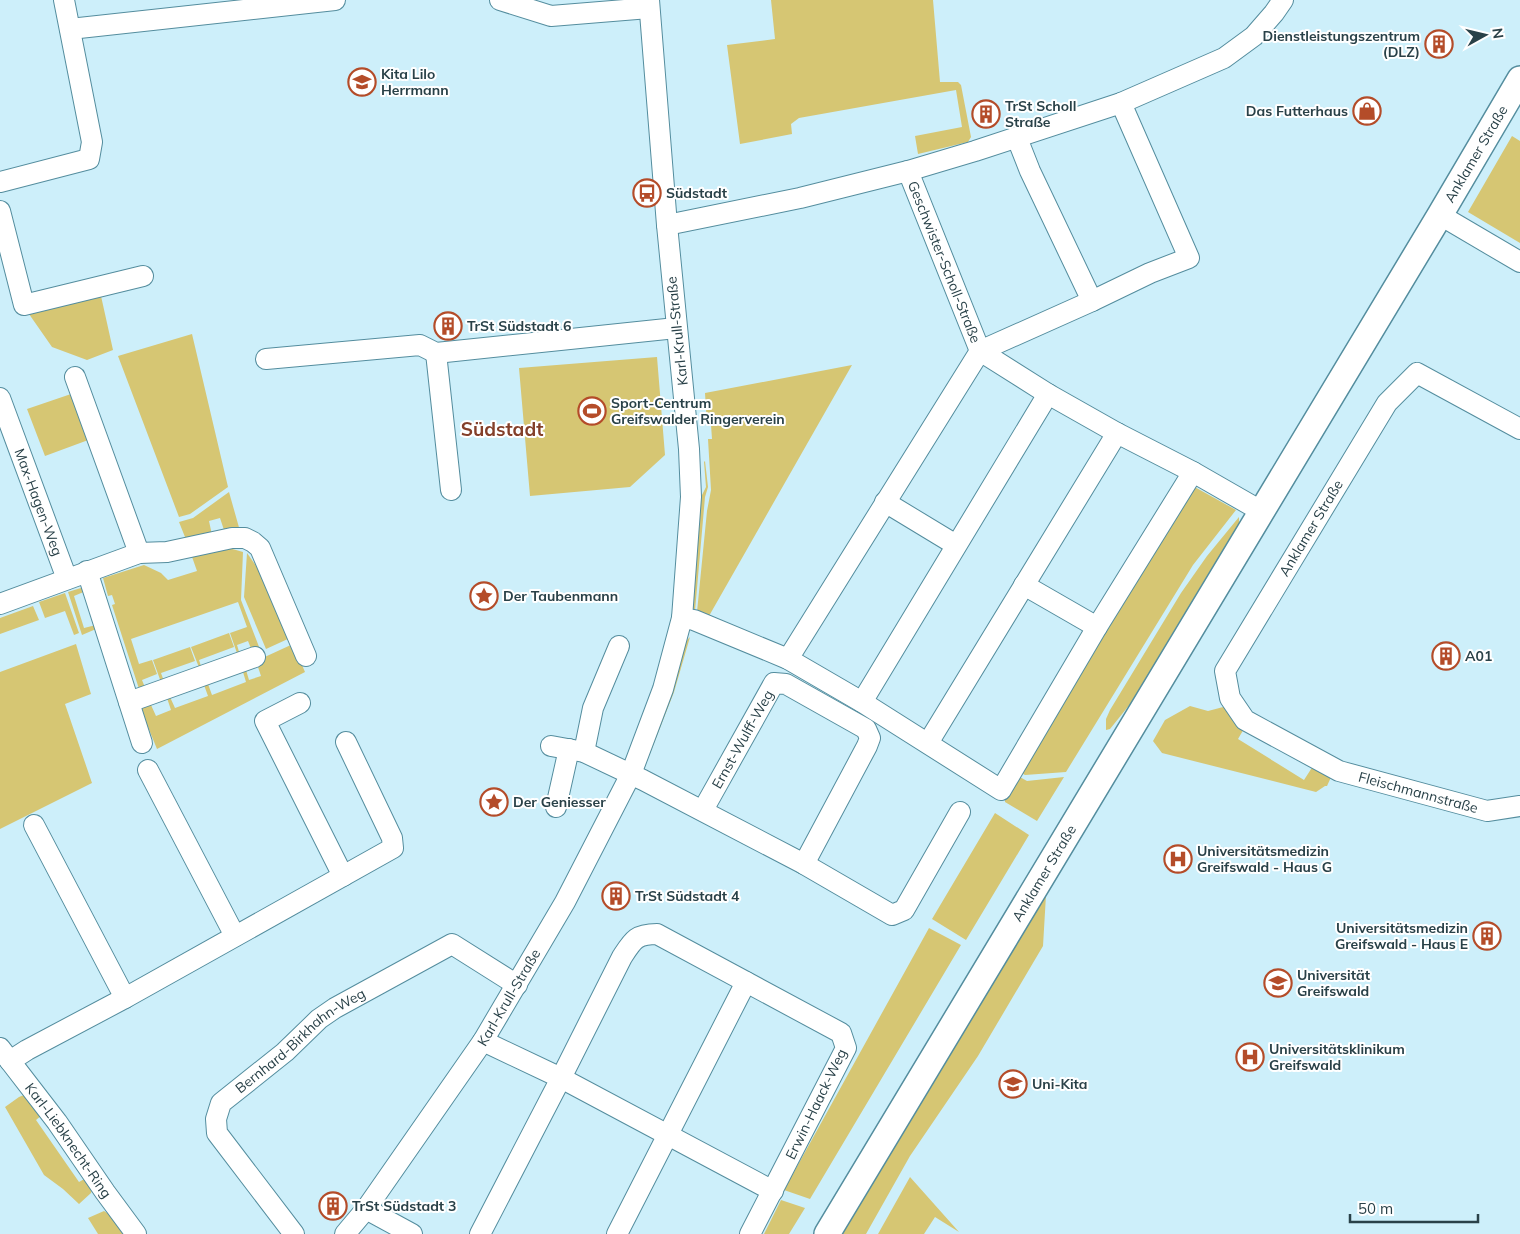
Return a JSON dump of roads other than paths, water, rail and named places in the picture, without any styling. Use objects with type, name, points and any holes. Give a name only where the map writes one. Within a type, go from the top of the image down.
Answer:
[{"type":"main road","name":"Anklamer Straße","points":[[827,1234],[1520,79]]},
{"type":"street","points":[[0,182],[89,159],[92,142],[64,0]]},
{"type":"street","points":[[70,29],[335,0]]},
{"type":"street","points":[[500,0],[551,16],[649,4]]},
{"type":"street","name":"Karl-Krull-Straße","points":[[345,1234],[366,1209],[483,1041],[565,902],[631,774],[663,689],[682,618],[691,497],[689,449],[666,225],[649,4]]},
{"type":"street","name":"Geschwister-Scholl-Straße","points":[[666,225],[800,198],[908,171],[1017,138],[1121,102],[1224,58],[1254,36],[1279,6]]},
{"type":"street","name":"Geschwister-Scholl-Straße","points":[[908,171],[980,351],[1150,273],[1189,258],[1121,102]]},
{"type":"street","points":[[1017,138],[1030,171],[1092,301]]},
{"type":"street","points":[[0,211],[24,305],[143,276]]},
{"type":"street","points":[[1440,215],[1520,262]]},
{"type":"street","points":[[266,359],[420,345],[436,353],[676,328]]},
{"type":"street","points":[[788,659],[980,351],[1048,394],[1261,511]]},
{"type":"street","points":[[436,353],[450,490]]},
{"type":"street","name":"Anklamer Straße","points":[[1318,761],[1245,720],[1230,698],[1224,671],[1387,403],[1417,373],[1520,429]]},
{"type":"street","points":[[75,377],[139,553]]},
{"type":"street","points":[[862,702],[1048,394]]},
{"type":"street","name":"Max-Hagen-Weg","points":[[0,398],[68,579]]},
{"type":"street","points":[[928,743],[1117,433]]},
{"type":"street","points":[[682,618],[694,620],[788,659],[862,702],[1001,790],[1097,627],[1193,472]]},
{"type":"street","points":[[885,502],[956,545]]},
{"type":"street","points":[[0,604],[139,553],[167,552],[232,538],[245,538],[260,548],[306,656]]},
{"type":"street","points":[[88,571],[142,743]]},
{"type":"street","points":[[1024,584],[1097,627]]},
{"type":"street","points":[[556,807],[568,749],[592,708],[619,646]]},
{"type":"street","points":[[129,702],[255,658]]},
{"type":"street","name":"Ernst-Wulff-Weg","points":[[703,810],[774,683],[786,684],[866,728],[870,738],[804,864]]},
{"type":"street","points":[[300,703],[264,721],[343,876]]},
{"type":"street","points":[[5,1055],[27,1050],[389,852],[394,844],[346,742]]},
{"type":"street","points":[[568,749],[631,774],[703,810],[892,914],[904,910],[960,812]]},
{"type":"street","name":"Fleischmannstraße","points":[[1318,761],[1339,771],[1487,812],[1520,806]]},
{"type":"street","points":[[148,770],[234,936]]},
{"type":"street","points":[[34,825],[125,998]]},
{"type":"street","name":"Erwin-Haack-Weg","points":[[480,1234],[622,957],[632,941],[643,934],[657,934],[841,1033],[846,1048],[750,1234]]},
{"type":"street","name":"Bernhard-Birkhahn-Weg","points":[[294,1234],[217,1133],[216,1119],[221,1103],[285,1052],[318,1020],[335,1008],[452,944],[517,985]]},
{"type":"street","points":[[617,1234],[746,982]]},
{"type":"street","points":[[483,1041],[561,1078],[773,1191]]},
{"type":"street","name":"Karl-Liebknecht-Ring","points":[[5,1055],[52,1115],[108,1198],[136,1234]]},
{"type":"street","points":[[366,1209],[412,1234]]},
{"type":"place","name":"Dienstleistungszentrum (DLZ)","points":[[1439,44]]},
{"type":"place","name":"Kita Lilo Herrmann","points":[[362,82]]},
{"type":"place","name":"Das Futterhaus","points":[[1367,111]]},
{"type":"place","name":"TrSt Scholl Straße","points":[[986,114]]},
{"type":"place","name":"Südstadt","points":[[647,193]]},
{"type":"place","name":"TrSt Südstadt 6","points":[[448,326]]},
{"type":"place","name":"Sport-Centrum Greifswalder Ringerverein","points":[[592,411]]},
{"type":"place","name":"Der Taubenmann","points":[[484,596]]},
{"type":"place","name":"A01","points":[[1446,656]]},
{"type":"place","name":"Der Geniesser","points":[[494,802]]},
{"type":"place","name":"Universitätsmedizin Greifswald - Haus G","points":[[1178,859]]},
{"type":"place","name":"TrSt Südstadt 4","points":[[616,896]]},
{"type":"place","name":"Universitätsmedizin Greifswald - Haus E","points":[[1487,936]]},
{"type":"place","name":"Universität Greifswald","points":[[1278,983]]},
{"type":"place","name":"Universitätsklinikum Greifswald","points":[[1250,1057]]},
{"type":"place","name":"Uni-Kita","points":[[1013,1084]]},
{"type":"place","name":"TrSt Südstadt 3","points":[[333,1206]]},
{"type":"district","name":"Südstadt","points":[[502,429]]}]
